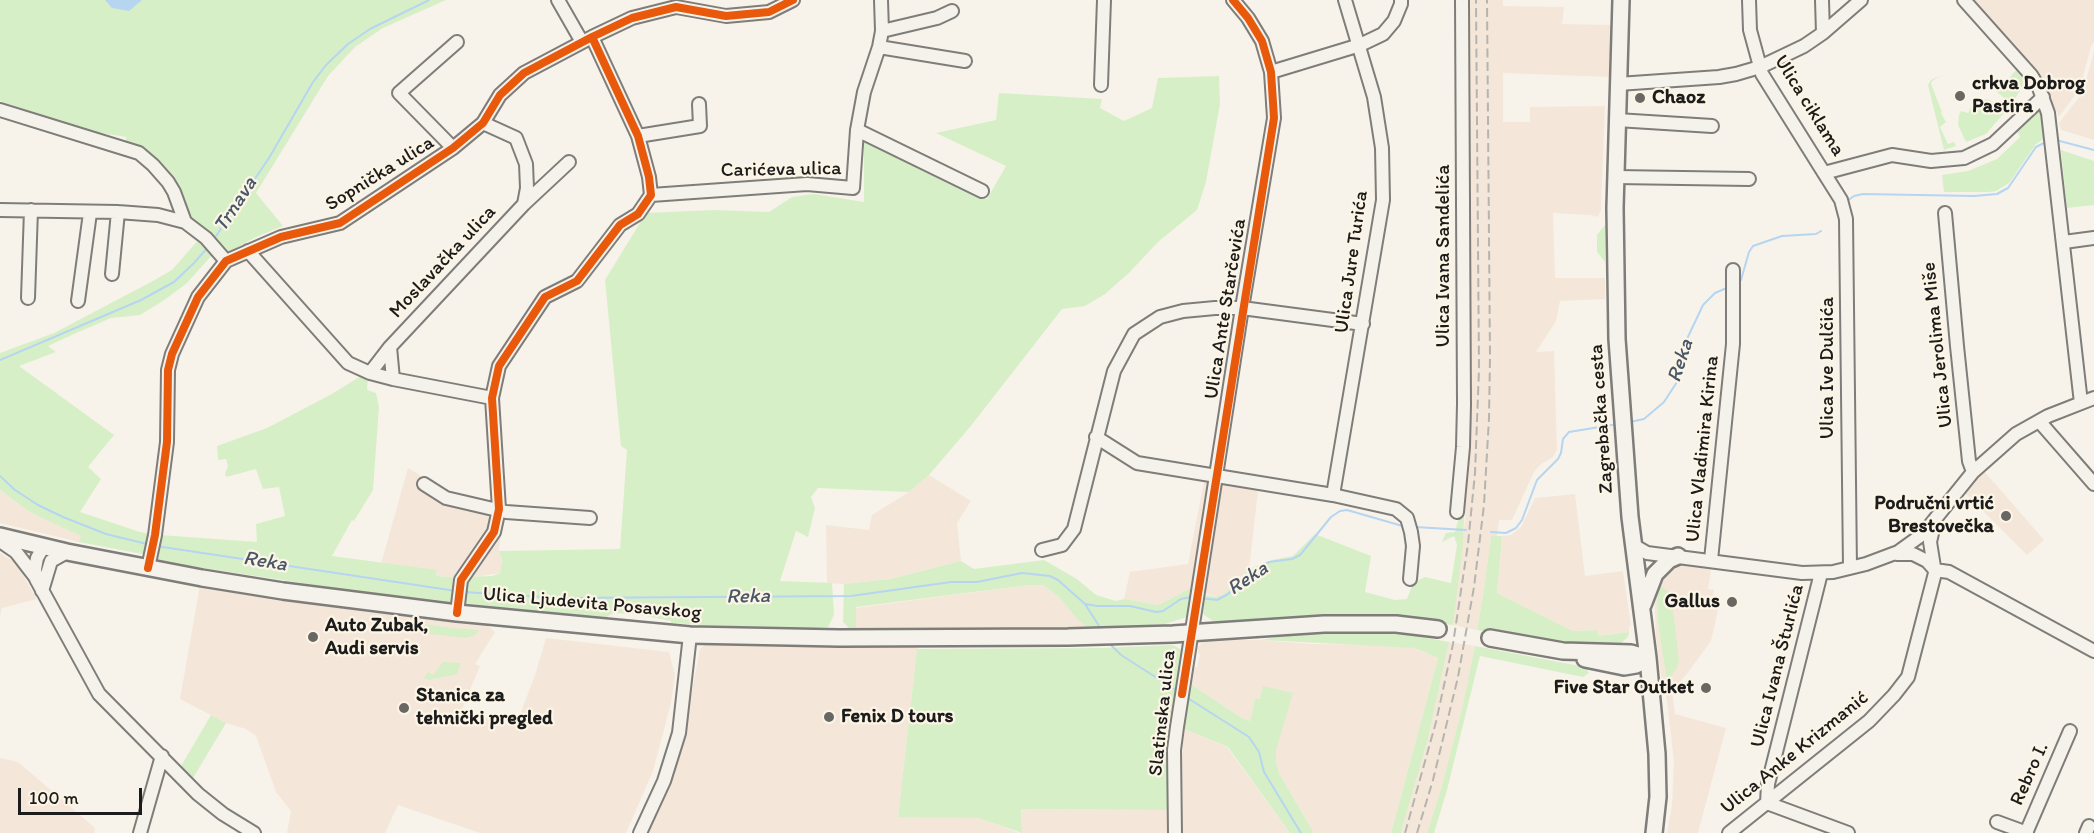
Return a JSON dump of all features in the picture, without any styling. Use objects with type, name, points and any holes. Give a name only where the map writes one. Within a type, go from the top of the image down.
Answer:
[{"type":"main road","name":"Zagrebačka cesta","points":[[1621,0],[1616,177],[1617,339],[1633,545],[1651,687],[1658,781],[1654,833]]},
{"type":"main road","name":"Ulica Ljudevita Posavskog","points":[[0,536],[67,552],[150,561],[284,591],[690,635],[839,638],[1093,635],[1192,633],[1324,624],[1396,624],[1438,629]]},
{"type":"main road","points":[[1618,660],[1632,643],[1655,574],[1664,564],[1678,556]]},
{"type":"main road","points":[[1490,638],[1618,660],[1651,687]]},
{"type":"main road","points":[[1618,660],[1631,654],[1648,658]]},
{"type":"street","points":[[457,608],[461,580],[494,532],[499,509],[492,398],[499,366],[544,297],[577,281],[620,225],[638,214],[651,195],[650,177],[638,136],[587,40],[558,0]]},
{"type":"street","name":"Sopnička ulica","points":[[150,561],[167,442],[168,370],[172,354],[198,297],[226,261],[281,237],[340,223],[453,148],[483,123],[500,95],[524,73],[632,18],[676,7],[697,5],[726,15],[769,12],[793,0]]},
{"type":"street","name":"Carićeva ulica","points":[[651,195],[807,184],[853,188],[857,130],[864,92],[882,31],[881,0]]},
{"type":"street","points":[[1101,85],[1104,0]]},
{"type":"street","name":"Ulica Ante Starčevića","points":[[1192,633],[1274,118],[1271,72],[1262,41],[1248,18],[1233,0]]},
{"type":"street","name":"Ulica Jure Turića","points":[[1333,495],[1383,200],[1382,148],[1374,97],[1345,0]]},
{"type":"street","points":[[1271,72],[1360,45],[1383,34],[1394,21],[1401,0]]},
{"type":"street","name":"Ulica Ivana Sandelića","points":[[1457,512],[1464,404],[1462,0]]},
{"type":"street","name":"Ulica ciklama","points":[[1749,0],[1750,30],[1762,74],[1824,173],[1892,155],[1923,161],[1964,158],[1993,144],[2043,97]]},
{"type":"street","points":[[1822,0],[1823,33]]},
{"type":"street","points":[[1618,84],[1719,77],[1760,67],[1788,55],[1823,33],[1861,0]]},
{"type":"street","points":[[1964,0],[2024,66],[2043,97],[2054,147],[2081,403]]},
{"type":"street","points":[[882,31],[937,18],[952,11]]},
{"type":"street","name":"Sopnička ulica","points":[[453,148],[399,93],[457,42]]},
{"type":"street","points":[[879,47],[965,62]]},
{"type":"street","points":[[638,136],[700,126],[699,104]]},
{"type":"street","points":[[0,110],[139,153],[168,182],[185,222]]},
{"type":"street","points":[[1617,120],[1712,126]]},
{"type":"street","name":"Moslavačka ulica","points":[[483,123],[516,138],[526,164],[527,188],[524,204]]},
{"type":"street","points":[[857,130],[982,191]]},
{"type":"street","name":"Moslavačka ulica","points":[[370,373],[390,347],[524,204],[569,162]]},
{"type":"street","name":"Ulica Ive Dulčića","points":[[1824,173],[1841,200],[1846,219],[1850,568]]},
{"type":"street","points":[[1616,177],[1749,179]]},
{"type":"street","points":[[0,210],[158,215],[185,222],[209,242],[226,261]]},
{"type":"street","points":[[28,297],[31,210]]},
{"type":"street","points":[[112,274],[118,212]]},
{"type":"street","points":[[78,301],[90,213]]},
{"type":"street","name":"Ulica Jerolima Miše","points":[[1945,213],[1969,460],[1973,472]]},
{"type":"street","points":[[2064,242],[2094,238]]},
{"type":"street","points":[[249,251],[348,363],[370,373],[393,379],[492,398]]},
{"type":"street","name":"Ulica Vladimira Kirina","points":[[1711,560],[1733,344],[1734,280]]},
{"type":"street","points":[[1042,550],[1062,545],[1074,529],[1114,371],[1134,334],[1160,317],[1183,311],[1215,308],[1242,308],[1363,324]]},
{"type":"street","name":"Moslavačka ulica","points":[[390,347],[393,379]]},
{"type":"street","points":[[1633,545],[1647,553],[1795,572],[1821,573],[1850,568],[1920,547],[1937,518],[1973,472],[2009,440],[2039,421],[2094,398]]},
{"type":"street","points":[[2039,421],[2094,484]]},
{"type":"street","points":[[1096,437],[1137,463],[1333,495],[1396,509],[1407,518],[1410,528],[1413,546],[1410,579]]},
{"type":"street","points":[[424,484],[446,498],[506,512],[590,518]]},
{"type":"street","points":[[0,541],[16,552],[36,579],[99,694],[210,804],[254,833]]},
{"type":"street","points":[[36,579],[37,558],[44,546]]},
{"type":"street","name":"Ulica Anke Krizmanić","points":[[1729,833],[1869,722],[1904,683],[1913,663],[1935,570],[1920,547]]},
{"type":"street","points":[[42,591],[51,561],[67,552]]},
{"type":"street","points":[[1935,570],[1949,572],[2094,651]]},
{"type":"street","name":"Ulica Ivana Šturlića","points":[[1767,803],[1768,784],[1821,573]]},
{"type":"street","name":"Slatinska ulica","points":[[1175,833],[1174,750],[1192,633]]},
{"type":"street","points":[[640,833],[664,782],[679,733],[690,635]]},
{"type":"street","name":"Rebro I.","points":[[1997,822],[2026,833],[2070,731]]},
{"type":"street","points":[[140,833],[162,756]]},
{"type":"street","points":[[1767,803],[1848,833]]},
{"type":"shaded area","points":[[1467,0],[1503,0],[1503,6],[1564,7],[1562,24],[1612,25],[1610,77],[1503,73],[1503,122],[1530,122],[1530,107],[1605,106],[1601,210],[1598,217],[1553,213],[1555,278],[1605,278],[1605,299],[1560,301],[1556,321],[1536,352],[1554,351],[1557,450],[1553,457],[1541,464],[1534,472],[1512,520],[1499,520],[1497,536],[1491,537],[1477,630],[1453,625],[1465,520],[1471,362]]},
{"type":"shaded area","points":[[1973,0],[2094,0],[2094,42],[2080,88],[2059,117],[2037,73]]},
{"type":"shaded area","points":[[2094,51],[2094,140],[2061,130],[2059,123],[2083,92]]},
{"type":"shaded area","points":[[408,468],[502,521],[499,551],[502,560],[500,573],[456,580],[451,577],[436,576],[437,571],[381,564]]},
{"type":"shaded area","name":"Područni vrtić Brestovečka","points":[[1984,471],[2044,540],[2027,555],[1965,493]]},
{"type":"shaded area","points":[[929,475],[971,501],[957,523],[961,561],[890,579],[844,584],[827,583],[826,525],[869,530],[872,515],[909,492]]},
{"type":"shaded area","points":[[1204,481],[1258,491],[1249,569],[1224,594],[1216,597],[1191,588],[1158,605],[1124,599],[1130,572],[1188,564]]},
{"type":"shaded area","points":[[0,490],[31,513],[82,536],[79,542],[0,523]]},
{"type":"shaded area","points":[[1575,494],[1585,576],[1623,571],[1631,626],[1629,626],[1629,632],[1597,636],[1596,630],[1573,631],[1497,593],[1502,536],[1511,535],[1521,527],[1535,498]]},
{"type":"shaded area","points":[[0,553],[15,562],[37,599],[2,608],[0,616]]},
{"type":"shaded area","points":[[1671,563],[1712,564],[1708,589],[1714,590],[1711,608],[1718,610],[1711,641],[1672,691],[1675,714],[1726,728],[1698,833],[1667,833],[1672,805],[1674,762],[1656,637],[1654,590],[1665,567]]},
{"type":"shaded area","points":[[200,585],[232,587],[483,622],[495,632],[475,664],[480,666],[462,709],[516,725],[546,638],[669,652],[675,675],[671,703],[653,771],[626,833],[480,833],[398,805],[385,833],[287,833],[291,811],[276,792],[256,736],[246,729],[226,723],[180,699]]},
{"type":"shaded area","points":[[1043,585],[1059,597],[1077,619],[1089,629],[963,633],[856,631],[855,608]]},
{"type":"shaded area","points":[[718,640],[782,645],[918,642],[898,816],[979,818],[1019,833],[645,833],[684,732],[700,649],[707,643]]},
{"type":"shaded area","points":[[1212,640],[1385,645],[1415,648],[1438,658],[1391,833],[1314,833],[1279,773],[1276,750],[1260,699],[1255,698],[1250,721],[1189,683],[1191,670],[1197,667],[1200,655],[1198,647]]},
{"type":"shaded area","points":[[1449,642],[1475,646],[1462,708],[1427,833],[1401,833],[1428,739]]},
{"type":"shaded area","points":[[1184,729],[1227,747],[1290,833],[1183,833]]},
{"type":"shaded area","points":[[0,758],[18,762],[95,828],[94,833],[0,833]]},
{"type":"shaded area","points":[[1021,809],[1171,810],[1172,833],[1022,833]]},
{"type":"green space","points":[[0,0],[446,0],[383,28],[355,47],[328,76],[256,193],[283,226],[256,237],[229,252],[216,244],[204,229],[192,220],[173,182],[143,150],[126,142],[126,137],[95,132],[0,101]]},
{"type":"green space","points":[[2018,69],[2027,81],[2011,104],[1990,86],[2006,83]]},
{"type":"green space","points":[[1942,75],[1931,84],[1946,122],[1940,127],[1948,144],[1954,142],[1956,146],[1944,150],[1928,85],[1931,80]]},
{"type":"green space","points":[[1219,76],[1220,104],[1206,182],[1197,210],[1158,242],[1129,273],[1105,294],[1085,306],[1062,309],[970,427],[929,475],[909,492],[818,488],[811,497],[815,508],[808,537],[796,531],[780,581],[832,583],[834,615],[828,627],[801,629],[671,623],[671,621],[636,614],[613,613],[604,619],[507,610],[465,603],[466,582],[469,577],[492,576],[500,573],[502,560],[499,551],[620,549],[627,450],[621,446],[605,280],[646,213],[714,210],[769,212],[792,197],[814,194],[864,202],[864,140],[987,199],[1006,166],[936,133],[996,120],[999,93],[1102,99],[1100,108],[1124,121],[1152,108],[1158,78]]},
{"type":"green space","points":[[1984,99],[1990,100],[2004,110],[2004,113],[1986,134],[1966,142],[1958,125],[1959,115],[1961,111],[1968,113],[1971,107],[1979,105]]},
{"type":"green space","points":[[2037,111],[2042,114],[2047,137],[2036,144],[2009,183],[1996,191],[1989,192],[1944,192],[1942,175],[1968,171],[1997,159],[2020,137],[2016,130]]},
{"type":"green space","points":[[2061,150],[2094,161],[2094,205],[2067,208]]},
{"type":"green space","points":[[1605,225],[1605,262],[1597,252],[1597,235]]},
{"type":"green space","points":[[200,238],[213,254],[187,283],[163,301],[140,315],[111,318],[74,334],[48,346],[56,352],[19,366],[114,435],[88,467],[101,479],[80,512],[151,534],[147,555],[79,542],[81,536],[31,513],[0,490],[0,353],[54,333],[172,270]]},
{"type":"green space","points":[[366,373],[368,376],[367,390],[376,393],[379,407],[373,490],[354,521],[352,520],[332,556],[437,570],[436,576],[451,577],[456,580],[452,601],[441,603],[158,561],[156,558],[160,535],[257,542],[256,524],[285,516],[279,487],[263,489],[256,469],[226,477],[228,466],[226,459],[218,460],[217,446],[267,428]]},
{"type":"green space","points":[[1465,489],[1463,545],[1453,625],[1439,623],[1221,623],[1213,621],[1202,611],[1206,595],[1216,597],[1224,594],[1249,569],[1272,560],[1293,556],[1315,534],[1371,556],[1365,592],[1395,600],[1407,599],[1413,583],[1425,577],[1451,583],[1457,545],[1454,536],[1442,542],[1446,533],[1455,532],[1459,517],[1461,517]]},
{"type":"green space","points":[[1491,536],[1502,536],[1497,593],[1573,631],[1597,630],[1598,636],[1629,632],[1628,637],[1618,646],[1595,650],[1477,630]]},
{"type":"green space","points":[[1044,560],[1077,579],[1096,595],[1116,601],[1124,599],[1158,605],[1191,588],[1194,590],[1191,613],[1184,618],[1165,624],[1089,629],[1077,619],[1059,597],[1043,585],[1029,585],[856,607],[856,631],[852,631],[843,622],[844,584],[890,579],[961,561],[974,569]]},
{"type":"green space","points":[[1657,583],[1667,591],[1672,600],[1679,660],[1677,668],[1667,681],[1658,622]]},
{"type":"green space","points":[[387,619],[479,630],[474,636],[464,638],[406,631],[395,628]]},
{"type":"green space","points":[[1297,633],[1400,633],[1449,642],[1428,739],[1401,833],[1391,833],[1438,658],[1415,648],[1261,640]]},
{"type":"green space","points":[[1173,645],[1183,653],[1174,712],[1167,720],[1166,727],[1171,740],[1171,810],[1021,809],[1022,833],[978,818],[898,817],[917,649],[1103,648]]},
{"type":"green space","points":[[1475,646],[1585,667],[1589,673],[1583,677],[1480,656],[1447,790],[1434,833],[1427,833],[1462,708]]},
{"type":"green space","points":[[443,662],[461,663],[457,674],[429,680],[424,678],[428,672],[433,675]]},
{"type":"green space","points":[[1189,683],[1250,721],[1255,698],[1260,699],[1263,686],[1293,693],[1276,750],[1276,760],[1279,773],[1314,833],[1290,833],[1228,747],[1184,729]]},
{"type":"green space","points":[[211,715],[226,723],[193,778],[181,766]]},
{"type":"water","points":[[105,0],[142,0],[129,11],[112,8]]},
{"type":"waterway","name":"Trnava","points":[[214,239],[269,158],[313,82],[326,65],[348,44],[370,29],[429,0]]},
{"type":"waterway","name":"Reka","points":[[2056,140],[2094,150]]},
{"type":"waterway","name":"Reka","points":[[1847,201],[1863,194],[1974,196],[1997,194],[2008,188],[2036,147],[2048,141]]},
{"type":"waterway","name":"Reka","points":[[1737,282],[1741,280],[1753,246],[1782,236],[1816,234],[1821,231]]},
{"type":"waterway","name":"Trnava","points":[[0,360],[141,300],[174,282],[209,246]]},
{"type":"waterway","name":"Reka","points":[[1630,422],[1644,419],[1664,402],[1677,382],[1678,358],[1703,305],[1715,293],[1729,287]]},
{"type":"waterway","name":"Reka","points":[[1491,532],[1506,533],[1516,528],[1522,520],[1537,480],[1558,459],[1563,439],[1569,432],[1618,424]]},
{"type":"waterway","name":"Reka","points":[[0,476],[15,490],[38,505],[63,517],[106,534],[147,544]]},
{"type":"waterway","name":"Reka","points":[[1200,598],[1217,600],[1228,594],[1252,571],[1269,562],[1292,559],[1300,555],[1331,517],[1340,511],[1347,510],[1406,527]]},
{"type":"waterway","name":"Reka","points":[[1415,527],[1466,530]]},
{"type":"waterway","name":"Reka","points":[[156,546],[456,591]]},
{"type":"waterway","name":"Reka","points":[[464,592],[559,598],[851,596],[951,582],[977,582],[1022,573],[1050,576],[1058,580],[1085,604],[1097,606],[1130,606],[1156,612],[1163,611],[1181,599],[1191,597]]},
{"type":"waterway","points":[[1085,604],[1101,629]]},
{"type":"waterway","points":[[1108,642],[1121,655],[1179,692]]},
{"type":"waterway","points":[[1186,697],[1249,737],[1259,752],[1264,772],[1301,833]]},
{"type":"railway","points":[[1405,833],[1436,722],[1453,644],[1468,544],[1475,473],[1479,369],[1476,0]]},
{"type":"railway","points":[[1417,833],[1433,780],[1458,677],[1474,587],[1484,505],[1490,357],[1487,0]]},
{"type":"cycle path","points":[[148,568],[155,535],[167,442],[168,370],[172,354],[198,297],[226,261],[281,237],[340,223],[453,148],[483,123],[500,95],[524,73],[632,18],[676,7],[726,16],[769,12],[793,0]]},
{"type":"cycle path","points":[[1182,694],[1274,118],[1271,72],[1262,41],[1248,18],[1233,0]]},
{"type":"cycle path","points":[[457,613],[461,580],[494,532],[499,509],[492,398],[499,366],[545,297],[577,281],[620,225],[638,214],[651,195],[649,177],[638,136],[592,37]]},
{"type":"place","name":"crkva Dobrog Pastira","points":[[1960,96]]},
{"type":"place","name":"Chaoz","points":[[1640,98]]},
{"type":"place","name":"Područni vrtić Brestovečka","points":[[2006,516]]},
{"type":"place","name":"Gallus","points":[[1732,602]]},
{"type":"place","name":"Auto Zubak, Audi servis","points":[[313,637]]},
{"type":"place","name":"Five Star Outket","points":[[1706,688]]},
{"type":"place","name":"Stanica za tehnički pregled","points":[[404,708]]},
{"type":"place","name":"Fenix D tours","points":[[829,717]]}]
